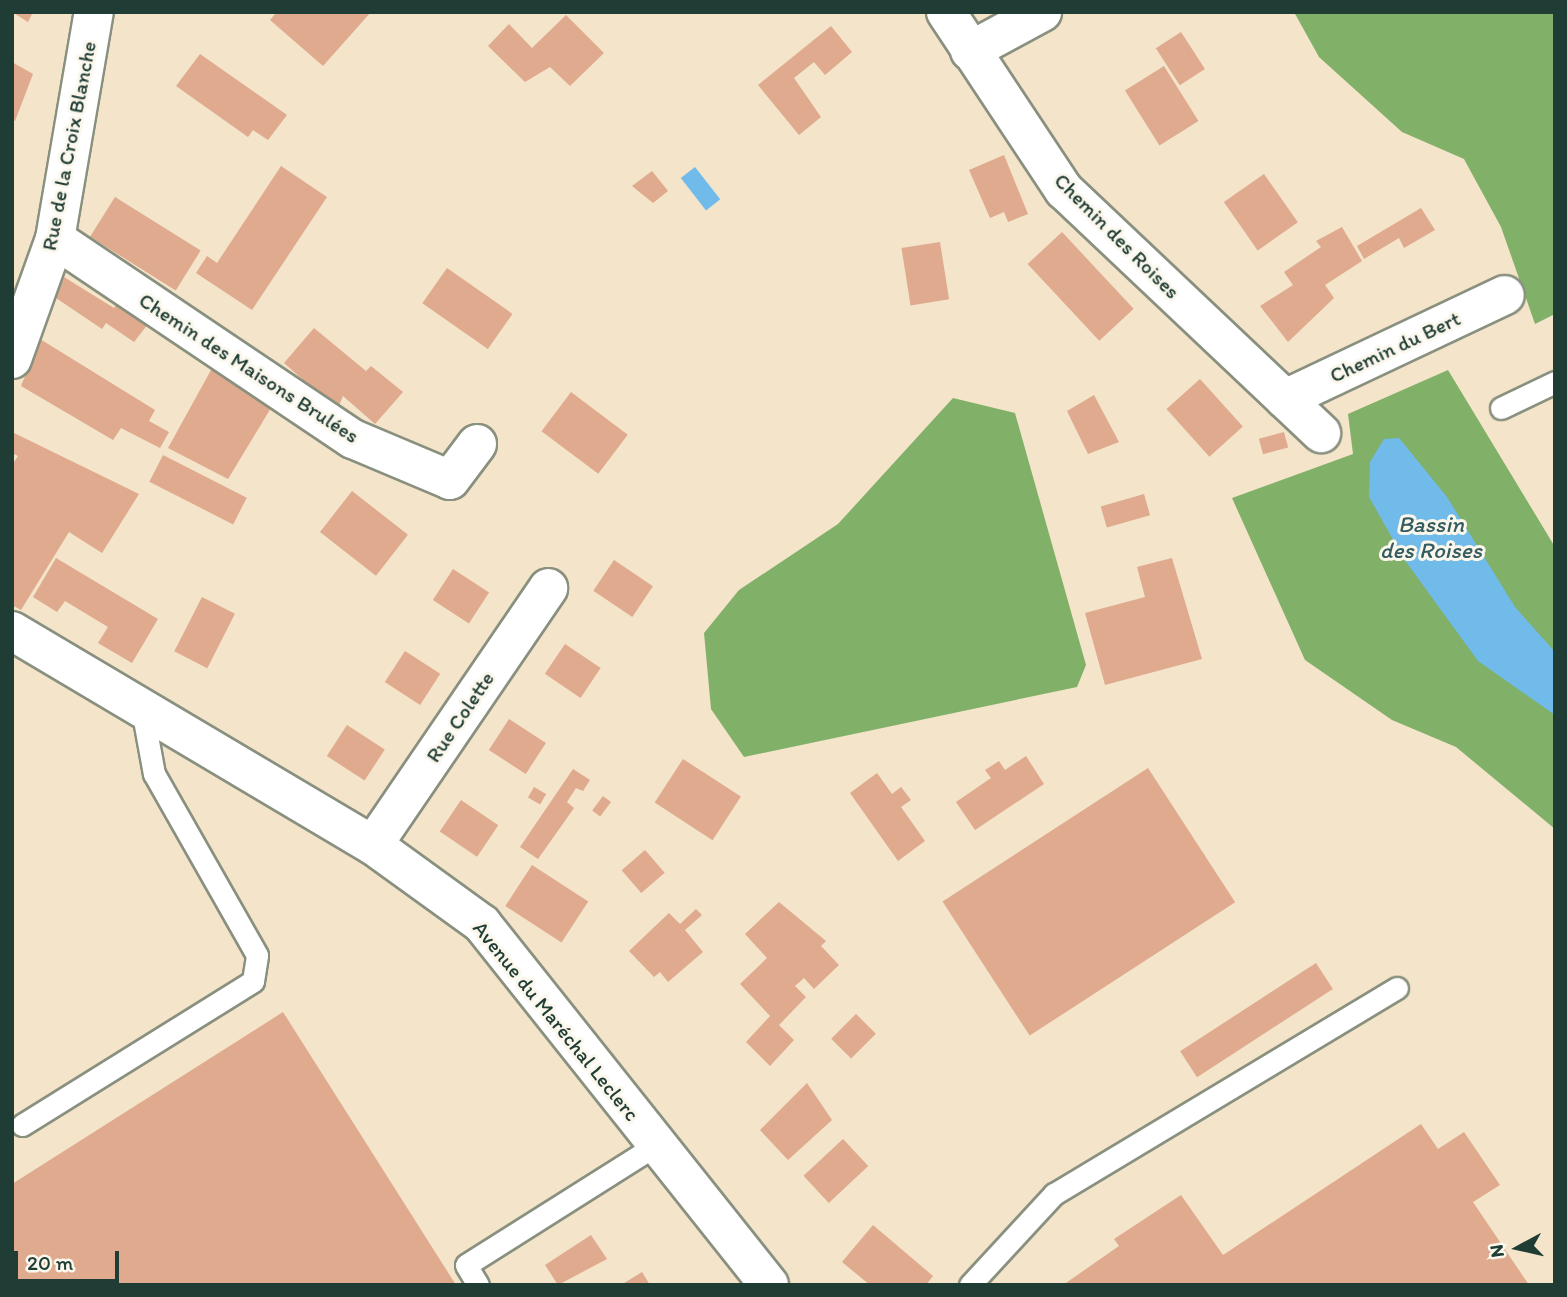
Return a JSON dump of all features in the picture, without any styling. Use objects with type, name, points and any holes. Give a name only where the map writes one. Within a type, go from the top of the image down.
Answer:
[{"type":"street","name":"Rue de la Croix Blanche","points":[[12,359],[55,239],[94,12]]},
{"type":"street","name":"Chemin des Roises","points":[[946,12],[1064,190],[1321,433]]},
{"type":"street","points":[[970,51],[1042,12]]},
{"type":"street","name":"Chemin des Maisons Brulées","points":[[55,239],[353,439],[450,480],[477,444]]},
{"type":"street","name":"Chemin du Bert","points":[[1285,399],[1505,295]]},
{"type":"street","name":"Rue Colette","points":[[373,845],[548,588]]},
{"type":"street","name":"Avenue du Maréchal Leclerc","points":[[12,631],[144,714],[373,845],[482,924],[769,1285]]},
{"type":"lane","points":[[1501,408],[1555,382]]},
{"type":"lane","points":[[22,1125],[253,981],[257,955],[154,774],[144,714]]},
{"type":"lane","points":[[970,1285],[1054,1194],[1397,988]]},
{"type":"lane","points":[[478,1285],[466,1265],[656,1145]]},
{"type":"green space","points":[[1294,12],[1555,12],[1555,314],[1535,324],[1501,227],[1464,159],[1402,132],[1319,57]]},
{"type":"green space","points":[[1448,370],[1555,547],[1555,829],[1456,747],[1392,720],[1305,660],[1232,498],[1353,454],[1348,414]]},
{"type":"green space","points":[[953,398],[1015,413],[1086,665],[1077,687],[744,757],[711,709],[704,633],[739,590],[838,524]]},
{"type":"water","points":[[695,167],[720,199],[706,210],[681,178]]},
{"type":"water","name":"Bassin des Roises","points":[[1399,438],[1447,497],[1515,607],[1555,652],[1555,715],[1478,661],[1404,559],[1369,497],[1370,462],[1384,439]]},
{"type":"building","points":[[12,12],[33,12],[28,22]]},
{"type":"building","points":[[277,12],[371,12],[323,66],[270,20]]},
{"type":"building","points":[[566,15],[604,53],[570,86],[550,67],[525,82],[488,46],[509,24],[532,48]]},
{"type":"building","points":[[831,26],[852,52],[825,75],[814,62],[794,78],[821,117],[799,135],[758,85]]},
{"type":"building","points":[[1181,32],[1205,69],[1180,85],[1156,48]]},
{"type":"building","points":[[200,54],[287,115],[268,140],[253,130],[248,137],[176,86]]},
{"type":"building","points":[[12,62],[33,74],[15,121],[12,119]]},
{"type":"building","points":[[1164,66],[1198,121],[1159,145],[1125,90]]},
{"type":"building","points":[[1004,155],[1028,214],[1008,222],[1004,212],[990,218],[969,170]]},
{"type":"building","points":[[281,166],[327,197],[252,310],[196,273],[207,256],[217,263]]},
{"type":"building","points":[[652,171],[668,191],[653,203],[632,186]]},
{"type":"building","points":[[1264,174],[1298,222],[1258,250],[1224,202]]},
{"type":"building","points":[[115,197],[201,251],[176,290],[90,237]]},
{"type":"building","points":[[1421,208],[1435,230],[1404,248],[1399,238],[1364,259],[1357,246]]},
{"type":"building","points":[[1342,227],[1362,261],[1325,285],[1334,298],[1288,342],[1260,306],[1293,285],[1284,272],[1321,247],[1316,241]]},
{"type":"building","points":[[1062,232],[1134,309],[1099,341],[1028,264]]},
{"type":"building","points":[[940,242],[949,299],[911,305],[901,248]]},
{"type":"building","points":[[447,268],[513,314],[488,349],[422,303]]},
{"type":"building","points":[[64,277],[114,308],[120,299],[152,319],[134,342],[106,323],[102,329],[56,298]]},
{"type":"building","points":[[314,328],[366,371],[371,366],[403,392],[375,424],[343,396],[337,410],[284,363]]},
{"type":"building","points":[[40,339],[155,410],[149,421],[169,432],[160,448],[121,428],[113,440],[21,386]]},
{"type":"building","points":[[216,361],[274,403],[228,479],[168,448]]},
{"type":"building","points":[[1200,379],[1243,427],[1209,457],[1167,409]]},
{"type":"building","points":[[571,392],[628,435],[598,474],[542,431]]},
{"type":"building","points":[[1094,395],[1119,442],[1088,454],[1067,411]]},
{"type":"building","points":[[12,432],[139,494],[102,553],[69,532],[21,610],[12,605],[12,465],[18,456],[12,453]]},
{"type":"building","points":[[1284,432],[1288,447],[1263,454],[1259,439]]},
{"type":"building","points":[[163,455],[247,498],[233,524],[149,482]]},
{"type":"building","points":[[352,491],[408,535],[376,576],[320,532]]},
{"type":"building","points":[[1144,494],[1150,515],[1107,528],[1101,506]]},
{"type":"building","points":[[56,558],[158,619],[132,663],[98,643],[108,627],[65,601],[57,612],[33,597]]},
{"type":"building","points":[[1172,558],[1202,659],[1105,685],[1085,613],[1145,597],[1137,567]]},
{"type":"building","points":[[614,560],[653,586],[632,617],[593,591]]},
{"type":"building","points":[[453,569],[489,592],[469,623],[433,600]]},
{"type":"building","points":[[202,597],[235,614],[207,668],[174,651]]},
{"type":"building","points":[[565,644],[601,668],[581,698],[545,674]]},
{"type":"building","points":[[405,651],[440,674],[420,705],[385,682]]},
{"type":"building","points":[[509,719],[546,743],[526,774],[489,750]]},
{"type":"building","points":[[347,725],[385,750],[365,781],[327,756]]},
{"type":"building","points":[[1026,756],[1044,784],[975,830],[956,802],[991,778],[985,770],[999,761],[1005,770]]},
{"type":"building","points":[[683,759],[741,797],[713,840],[655,803]]},
{"type":"building","points":[[1148,768],[1235,902],[1030,1036],[943,901]]},
{"type":"building","points":[[573,769],[590,780],[583,791],[576,788],[567,802],[574,808],[538,859],[520,847]]},
{"type":"building","points":[[877,773],[892,794],[901,787],[911,800],[901,807],[925,841],[898,861],[850,793]]},
{"type":"building","points":[[534,787],[546,794],[540,804],[528,797]]},
{"type":"building","points":[[603,796],[611,802],[600,816],[592,810]]},
{"type":"building","points":[[461,800],[498,825],[477,857],[440,832]]},
{"type":"building","points":[[645,850],[665,873],[641,893],[622,870]]},
{"type":"building","points":[[532,865],[588,901],[562,943],[505,906]]},
{"type":"building","points":[[779,902],[826,941],[821,946],[839,965],[814,989],[804,978],[795,986],[806,997],[779,1025],[794,1040],[770,1066],[746,1042],[770,1016],[740,984],[767,958],[745,934]]},
{"type":"building","points":[[696,909],[702,915],[685,930],[703,952],[668,982],[660,972],[654,977],[629,951],[669,913],[680,924]]},
{"type":"building","points":[[1316,963],[1333,989],[1197,1077],[1180,1051]]},
{"type":"building","points":[[283,1012],[456,1285],[12,1285],[12,1184]]},
{"type":"building","points":[[856,1014],[876,1034],[851,1059],[831,1039]]},
{"type":"building","points":[[807,1083],[832,1120],[788,1160],[760,1130]]},
{"type":"building","points":[[1421,1124],[1438,1149],[1464,1132],[1500,1185],[1473,1202],[1529,1285],[1063,1285],[1119,1246],[1114,1239],[1181,1195],[1223,1255]]},
{"type":"building","points":[[843,1139],[868,1166],[829,1203],[804,1176]]},
{"type":"building","points":[[873,1225],[933,1276],[926,1285],[870,1285],[842,1262]]},
{"type":"building","points":[[591,1235],[607,1259],[558,1285],[545,1265]]},
{"type":"building","points":[[642,1272],[650,1285],[621,1285]]}]
